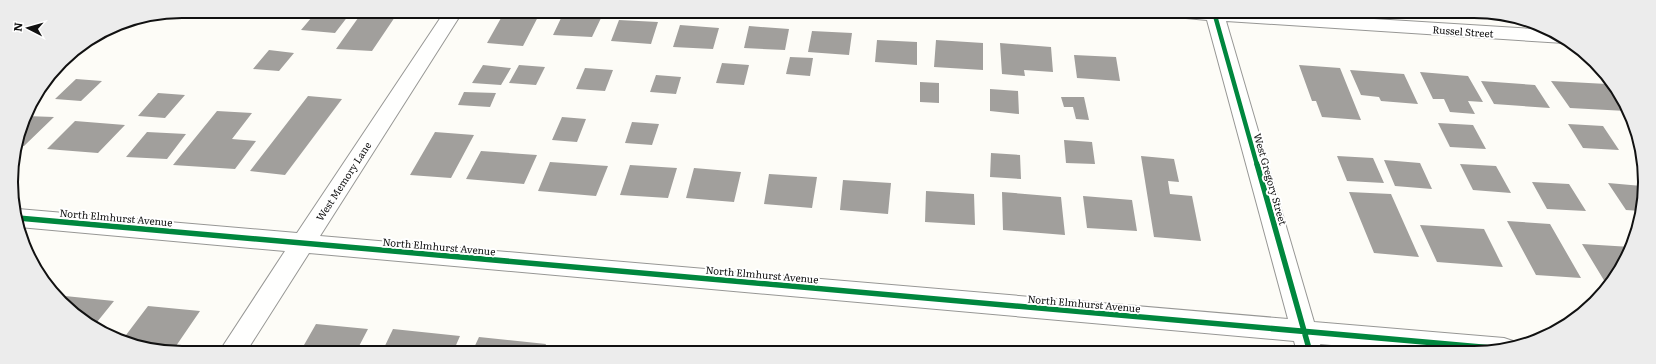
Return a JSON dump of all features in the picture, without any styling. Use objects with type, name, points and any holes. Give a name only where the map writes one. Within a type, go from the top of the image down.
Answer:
[{"type":"street","name":"West Memory Lane","points":[[236,346],[449,18]]},
{"type":"street","name":"West Gregory Street","points":[[1215,18],[1307,342]]},
{"type":"street","name":"Russel Street","points":[[1275,18],[1549,36]]},
{"type":"street","name":"North Elmhurst Avenue","points":[[22,218],[303,243],[1307,342],[1420,346]]},
{"type":"building","points":[[311,18],[347,18],[335,33],[301,30]]},
{"type":"building","points":[[358,18],[394,18],[372,51],[336,49]]},
{"type":"building","points":[[501,18],[537,18],[523,46],[487,43]]},
{"type":"building","points":[[561,18],[601,18],[592,37],[553,35]]},
{"type":"building","points":[[619,20],[658,22],[651,44],[611,41]]},
{"type":"building","points":[[680,25],[719,28],[713,49],[673,47]]},
{"type":"building","points":[[749,26],[789,29],[785,50],[744,48]]},
{"type":"building","points":[[812,31],[852,33],[849,55],[808,52]]},
{"type":"building","points":[[877,40],[917,42],[917,65],[875,62]]},
{"type":"building","points":[[936,40],[983,43],[983,70],[934,67]]},
{"type":"building","points":[[1000,43],[1051,47],[1053,72],[1024,70],[1025,76],[1002,74]]},
{"type":"building","points":[[269,50],[294,53],[279,71],[253,69]]},
{"type":"building","points":[[1074,55],[1116,57],[1120,81],[1077,78]]},
{"type":"building","points":[[790,57],[813,58],[810,76],[786,74]]},
{"type":"building","points":[[722,63],[749,65],[744,85],[716,83]]},
{"type":"building","points":[[483,65],[511,68],[501,85],[472,83]]},
{"type":"building","points":[[519,65],[545,67],[536,85],[509,83]]},
{"type":"building","points":[[1299,65],[1340,68],[1361,120],[1322,117],[1316,101],[1312,101]]},
{"type":"building","points":[[585,68],[613,70],[605,91],[576,89]]},
{"type":"building","points":[[1350,70],[1404,74],[1418,104],[1381,101],[1379,97],[1361,95]]},
{"type":"building","points":[[1420,72],[1468,76],[1483,102],[1468,101],[1475,114],[1450,112],[1444,99],[1433,99]]},
{"type":"building","points":[[656,75],[681,77],[676,94],[650,92]]},
{"type":"building","points":[[76,79],[102,81],[81,101],[55,99]]},
{"type":"building","points":[[1481,81],[1535,85],[1550,108],[1494,104]]},
{"type":"building","points":[[1551,81],[1605,84],[1622,111],[1570,108]]},
{"type":"building","points":[[920,82],[939,83],[939,103],[920,102]]},
{"type":"building","points":[[990,89],[1018,91],[1019,114],[990,111]]},
{"type":"building","points":[[464,92],[496,93],[490,107],[458,105]]},
{"type":"building","points":[[158,93],[185,95],[165,118],[138,116]]},
{"type":"building","points":[[308,96],[342,99],[285,175],[250,171]]},
{"type":"building","points":[[1061,97],[1084,97],[1089,120],[1076,119],[1073,107],[1064,107]]},
{"type":"building","points":[[217,111],[252,113],[232,139],[256,141],[235,169],[173,165]]},
{"type":"building","points":[[31,116],[54,117],[24,146],[22,146]]},
{"type":"building","points":[[562,117],[586,119],[577,142],[552,140]]},
{"type":"building","points":[[75,121],[125,125],[98,153],[47,149]]},
{"type":"building","points":[[632,122],[659,124],[652,145],[625,143]]},
{"type":"building","points":[[1438,123],[1473,125],[1486,149],[1450,147]]},
{"type":"building","points":[[1568,124],[1603,126],[1619,150],[1583,148]]},
{"type":"building","points":[[147,132],[186,134],[167,159],[126,157]]},
{"type":"building","points":[[435,132],[474,135],[451,178],[410,175]]},
{"type":"building","points":[[1064,140],[1092,142],[1095,164],[1066,163]]},
{"type":"building","points":[[481,151],[537,155],[524,184],[466,179]]},
{"type":"building","points":[[991,153],[1020,155],[1021,179],[990,177]]},
{"type":"building","points":[[1141,156],[1174,159],[1179,182],[1168,181],[1170,194],[1192,196],[1201,241],[1154,237]]},
{"type":"building","points":[[1337,156],[1373,158],[1384,183],[1347,181]]},
{"type":"building","points":[[1384,160],[1420,163],[1432,189],[1395,186]]},
{"type":"building","points":[[550,162],[608,166],[596,196],[538,191]]},
{"type":"building","points":[[1460,164],[1496,166],[1511,193],[1473,190]]},
{"type":"building","points":[[630,165],[677,168],[668,198],[620,195]]},
{"type":"building","points":[[694,168],[741,172],[734,202],[686,198]]},
{"type":"building","points":[[769,174],[817,177],[812,208],[764,204]]},
{"type":"building","points":[[843,180],[891,183],[888,214],[840,210]]},
{"type":"building","points":[[1532,182],[1569,184],[1586,211],[1547,209]]},
{"type":"building","points":[[1608,183],[1638,186],[1636,211],[1626,210]]},
{"type":"building","points":[[926,191],[974,194],[975,225],[925,222]]},
{"type":"building","points":[[1002,192],[1061,197],[1065,235],[1003,230]]},
{"type":"building","points":[[1349,192],[1391,194],[1419,257],[1374,253]]},
{"type":"building","points":[[1083,196],[1132,200],[1137,231],[1087,228]]},
{"type":"building","points":[[1507,221],[1550,224],[1581,278],[1536,275]]},
{"type":"building","points":[[1420,225],[1484,229],[1503,267],[1437,262]]},
{"type":"building","points":[[1582,244],[1625,247],[1605,281]]},
{"type":"building","points":[[65,296],[114,301],[97,322],[82,312]]},
{"type":"building","points":[[148,306],[200,311],[176,346],[150,343],[125,336]]},
{"type":"building","points":[[316,324],[368,329],[359,346],[303,346]]},
{"type":"building","points":[[393,329],[460,336],[456,346],[385,346]]},
{"type":"building","points":[[479,337],[546,344],[545,346],[475,346]]},
{"type":"cycle path","points":[[1216,18],[1308,346]]},
{"type":"cycle path","points":[[22,218],[1470,346]]}]
